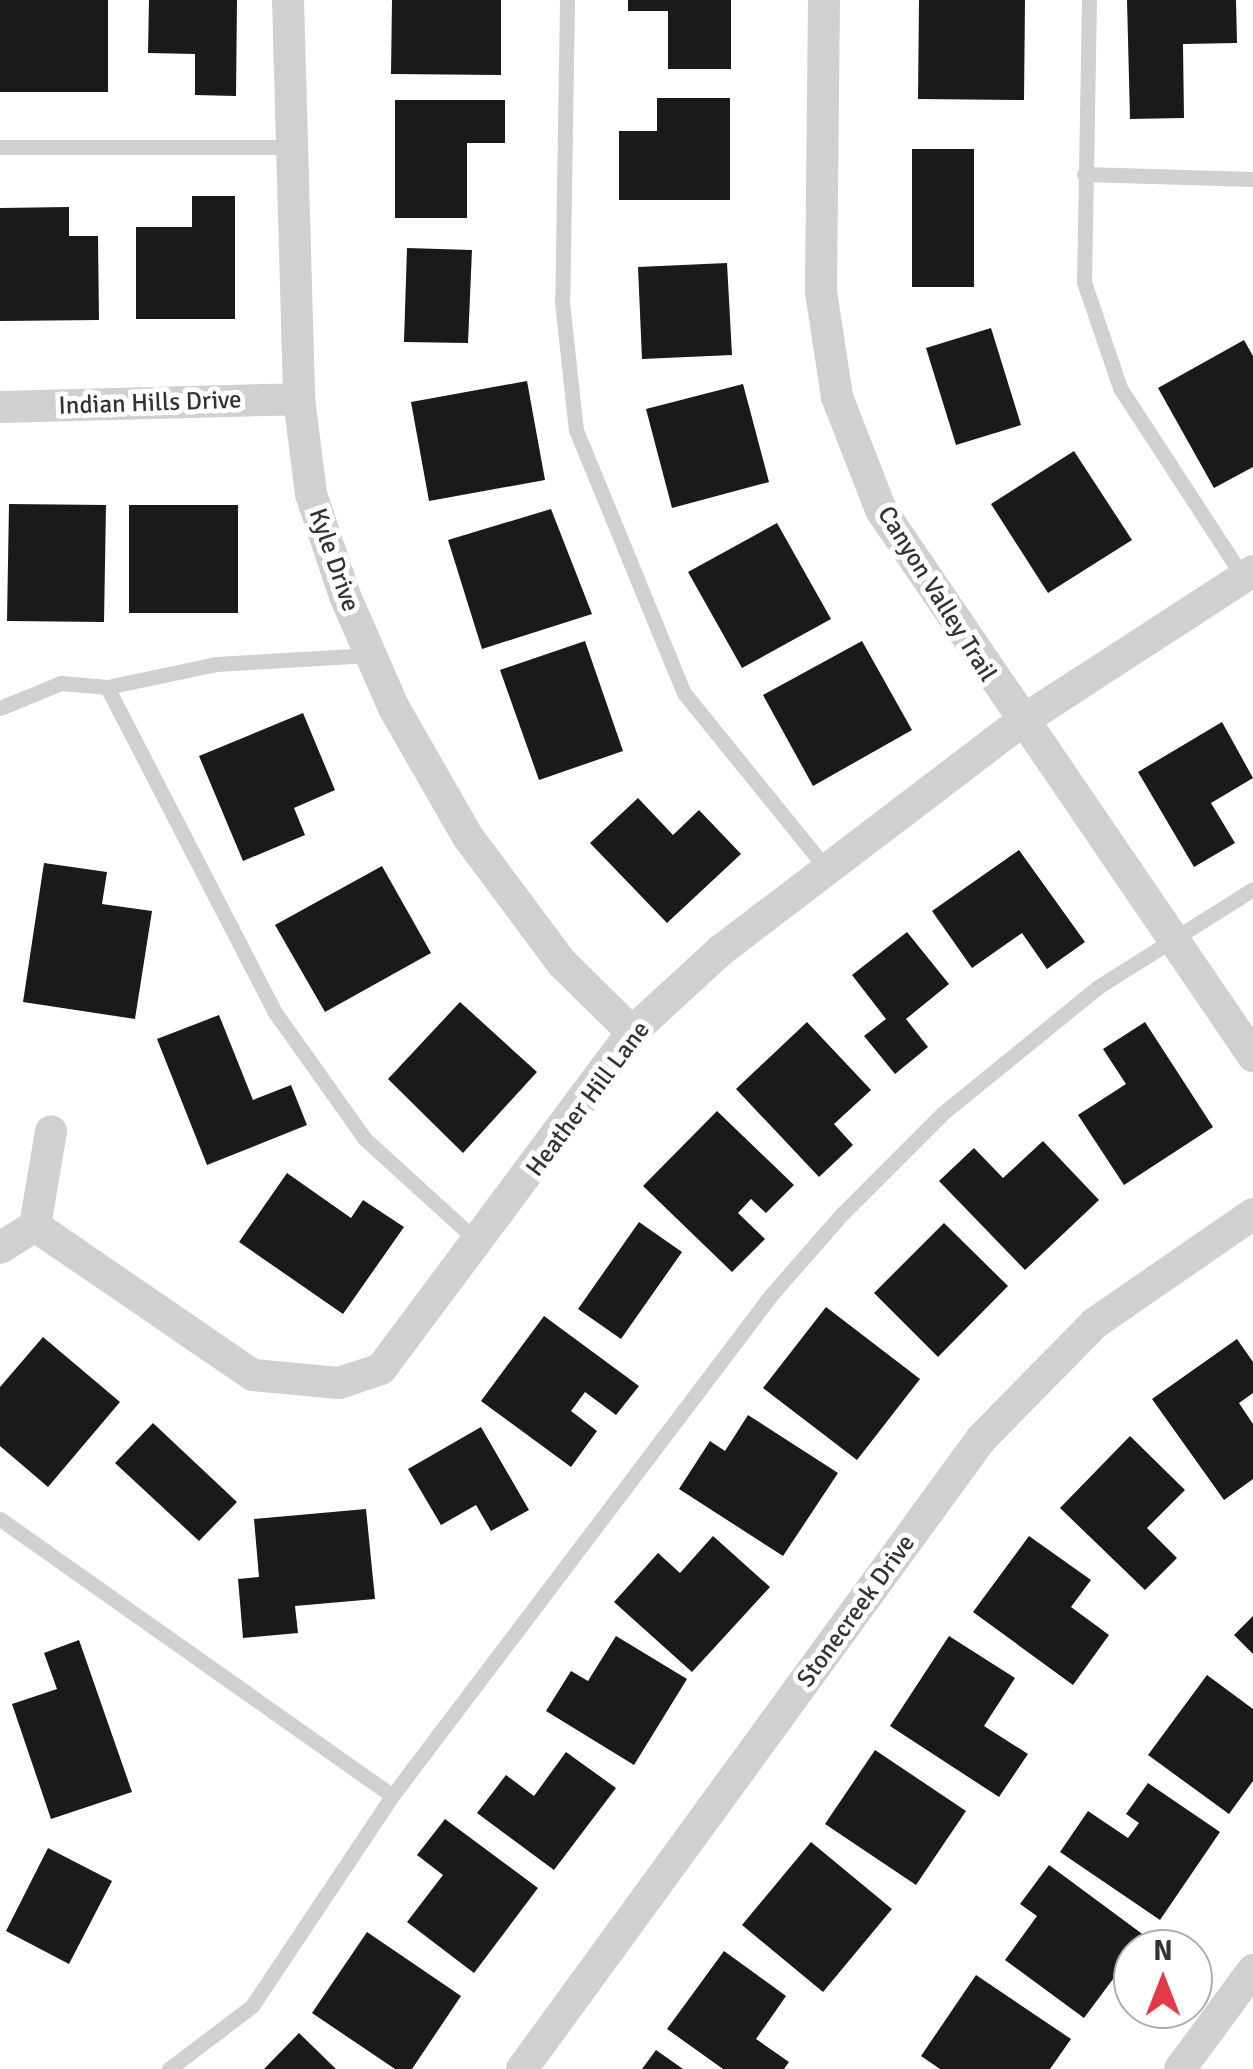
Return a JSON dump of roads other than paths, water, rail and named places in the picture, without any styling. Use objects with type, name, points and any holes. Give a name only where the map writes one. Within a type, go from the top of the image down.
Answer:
[{"type":"street","name":"Kyle Drive","points":[[288,0],[299,399],[311,494],[370,656],[468,837],[562,963],[632,1032]]},
{"type":"street","name":"Canyon Valley Trail","points":[[824,0],[821,292],[836,397],[881,510],[1019,723],[1253,1056]]},
{"type":"street","name":"Indian Hills Drive","points":[[0,407],[299,399]]},
{"type":"street","name":"Heather Hill Lane","points":[[36,1226],[253,1375],[293,1384],[381,1368],[480,1244],[632,1032],[824,867],[1019,723],[1248,574]]},
{"type":"street","points":[[0,1248],[36,1226],[51,1131]]},
{"type":"street","name":"Stonecreek Drive","points":[[522,2069],[980,1440],[1095,1322],[1253,1214]]},
{"type":"street","points":[[1180,2069],[1253,1970]]},
{"type":"lane","points":[[566,0],[562,302],[576,430],[684,694],[824,867]]},
{"type":"lane","points":[[1089,0],[1084,282],[1120,388],[1248,574]]},
{"type":"lane","points":[[0,147],[290,147]]},
{"type":"lane","points":[[1084,174],[1253,178]]},
{"type":"lane","points":[[0,708],[61,684],[107,687],[216,664],[370,656]]},
{"type":"lane","points":[[107,687],[228,938],[274,1011],[365,1138],[480,1244]]},
{"type":"lane","points":[[168,2069],[252,2006],[392,1796],[770,1294],[842,1214],[944,1113],[1098,988],[1253,889]]},
{"type":"lane","points":[[0,1518],[392,1796]]}]
